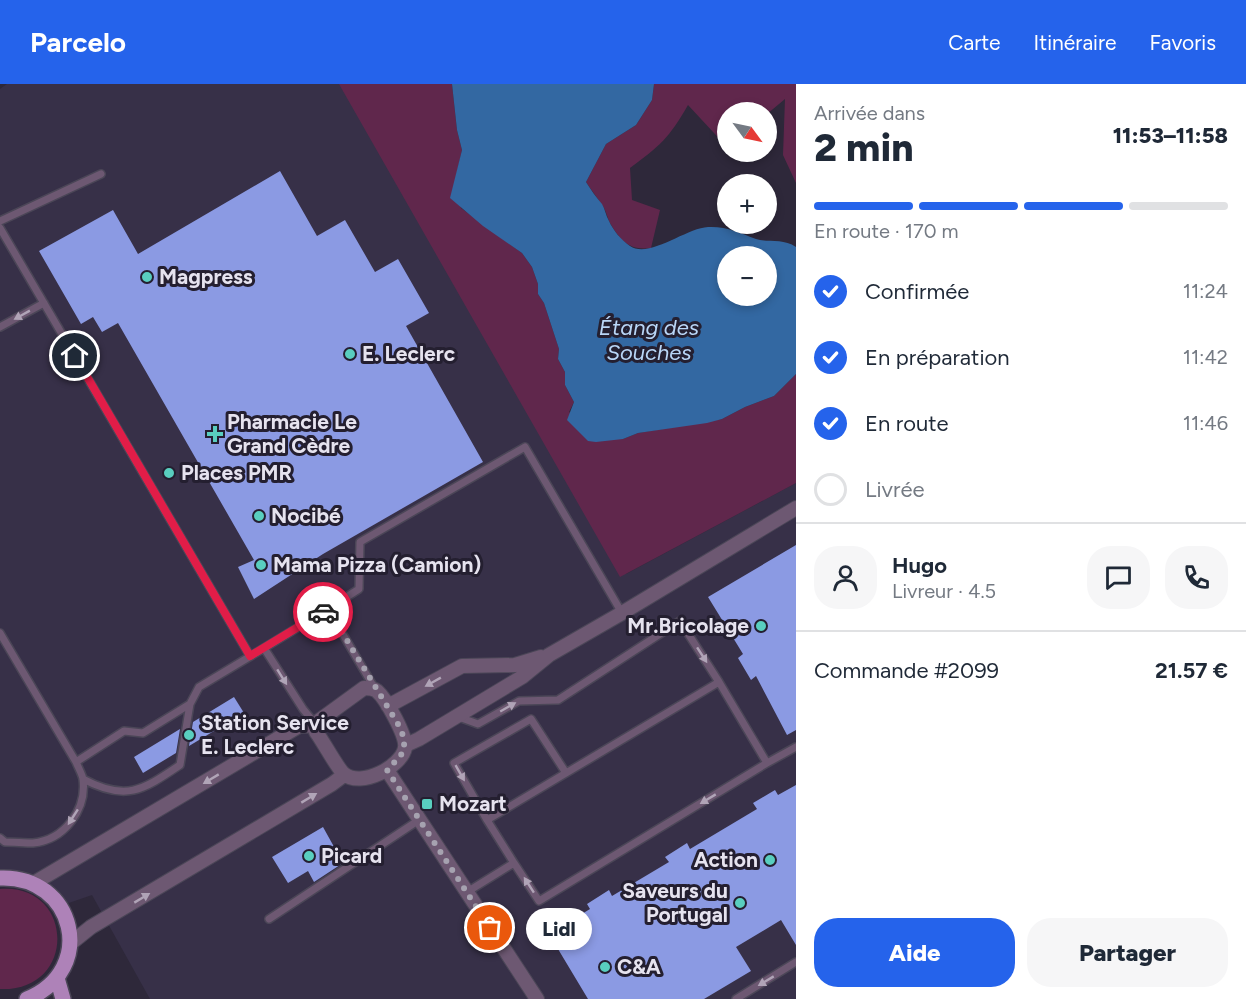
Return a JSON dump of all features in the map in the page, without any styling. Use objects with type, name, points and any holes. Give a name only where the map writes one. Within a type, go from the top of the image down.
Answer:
[{"type":"main road","points":[[0,878],[13,878],[34,883],[54,898],[69,924],[70,954],[57,978],[41,993],[27,999]]},
{"type":"main road","points":[[57,978],[63,999]]},
{"type":"street","points":[[406,745],[522,677],[549,655],[796,508]]},
{"type":"street","points":[[387,706],[462,666],[515,665],[549,655]]},
{"type":"street","points":[[364,688],[377,691],[387,706],[401,729],[406,745],[403,753],[387,770],[376,776],[354,778],[344,774],[316,732],[316,725],[364,688]]},
{"type":"street","points":[[34,883],[299,726],[316,725]]},
{"type":"street","points":[[387,770],[537,999]]},
{"type":"street","points":[[71,943],[91,927],[332,784],[344,774]]},
{"type":"lane","points":[[0,221],[101,174]]},
{"type":"lane","points":[[0,228],[250,656]]},
{"type":"lane","points":[[0,327],[44,303]]},
{"type":"lane","points":[[83,779],[99,788],[125,792],[147,787],[180,765],[190,704],[199,687],[359,589],[360,542],[525,447],[622,613]]},
{"type":"lane","points":[[328,609],[377,691]]},
{"type":"lane","points":[[456,716],[478,724],[519,701],[558,700],[680,621],[767,763]]},
{"type":"lane","points":[[0,633],[76,762],[83,779],[78,813],[64,830],[51,838],[35,843],[5,842],[0,838]]},
{"type":"lane","points":[[264,648],[303,709],[316,725]]},
{"type":"lane","points":[[487,820],[719,682]]},
{"type":"lane","points":[[76,762],[124,731],[144,733],[190,704]]},
{"type":"lane","points":[[566,773],[531,719],[454,763],[539,901],[796,747]]},
{"type":"lane","points":[[269,919],[419,820]]},
{"type":"lane","points":[[467,892],[514,863]]},
{"type":"lane","points":[[736,999],[796,962]]},
{"type":"shaded area","points":[[7,84],[340,84],[626,574],[796,483],[796,999],[150,999],[92,895],[60,906],[54,898],[0,878],[0,89]]},
{"type":"shaded area","points":[[339,84],[452,84],[457,130],[462,150],[455,181],[461,208],[522,253],[532,267],[538,284],[538,294],[544,303],[559,349],[558,359],[565,372],[565,385],[574,402],[569,412],[623,439],[638,433],[722,419],[774,396],[796,374],[796,483],[620,577]]},
{"type":"shaded area","points":[[654,84],[796,84],[796,183],[783,155],[785,99],[777,106],[777,102],[717,102],[717,136],[688,105],[663,141],[630,168],[632,200],[660,210],[651,248],[631,246],[614,229],[603,207],[586,182],[606,144],[636,125],[652,100]]},
{"type":"shaded area","points":[[0,889],[25,892],[43,903],[54,919],[57,938],[54,957],[43,974],[25,985],[0,989]]},
{"type":"water","name":"Étang des Souches","points":[[452,84],[654,84],[652,100],[636,125],[606,144],[586,182],[602,204],[620,238],[638,249],[657,246],[689,232],[708,227],[717,227],[717,234],[744,234],[756,239],[791,244],[796,247],[796,374],[774,396],[722,419],[638,433],[623,439],[588,441],[567,420],[574,402],[565,385],[565,372],[558,359],[559,349],[544,303],[538,294],[538,284],[532,267],[522,253],[483,226],[450,198],[462,150],[457,130]]},
{"type":"building","points":[[280,171],[317,236],[345,220],[375,272],[398,259],[429,313],[406,326],[483,462],[323,554],[254,599],[238,567],[254,560],[118,323],[102,332],[93,317],[81,324],[39,251],[113,210],[138,254]]},
{"type":"building","name":"Mr.Bricolage","points":[[796,545],[796,730],[787,735],[756,676],[751,680],[738,658],[743,654],[708,597]]},
{"type":"building","points":[[234,697],[244,713],[189,746],[193,722]]},
{"type":"building","points":[[180,729],[176,753],[143,773],[134,757]]},
{"type":"building","points":[[796,785],[796,945],[781,920],[736,947],[751,971],[704,999],[588,999],[549,934],[590,909],[587,904],[609,890],[612,896],[669,862],[665,857],[687,843],[690,849],[757,809],[753,803],[775,790],[778,795]]},
{"type":"building","name":"Picard","points":[[323,827],[343,863],[314,882],[308,871],[288,883],[272,857]]},
{"type":"way so far","points":[[323,612],[328,609],[401,729],[406,745],[403,753],[387,770],[490,928]]},
{"type":"place","name":"Magpress","points":[[147,277]]},
{"type":"place","name":"E. Leclerc","points":[[350,354]]},
{"type":"place","name":"Pharmacie Le Grand Cèdre","points":[[215,434]]},
{"type":"place","name":"Places PMR","points":[[169,473]]},
{"type":"place","name":"Nocibé","points":[[259,516]]},
{"type":"place","name":"Mama Pizza (Camion)","points":[[261,565]]},
{"type":"place","name":"Mr.Bricolage","points":[[761,626]]},
{"type":"place","name":"Station Service E. Leclerc","points":[[189,735]]},
{"type":"place","name":"Mozart","points":[[427,804]]},
{"type":"place","name":"Picard","points":[[309,856]]},
{"type":"place","name":"Action","points":[[770,860]]},
{"type":"place","name":"Saveurs du Portugal","points":[[740,903]]},
{"type":"place","name":"Lidl","points":[[490,928]]},
{"type":"place","name":"C&A","points":[[605,967]]},
{"type":"route","points":[[75,356],[250,656],[323,612]]}]
